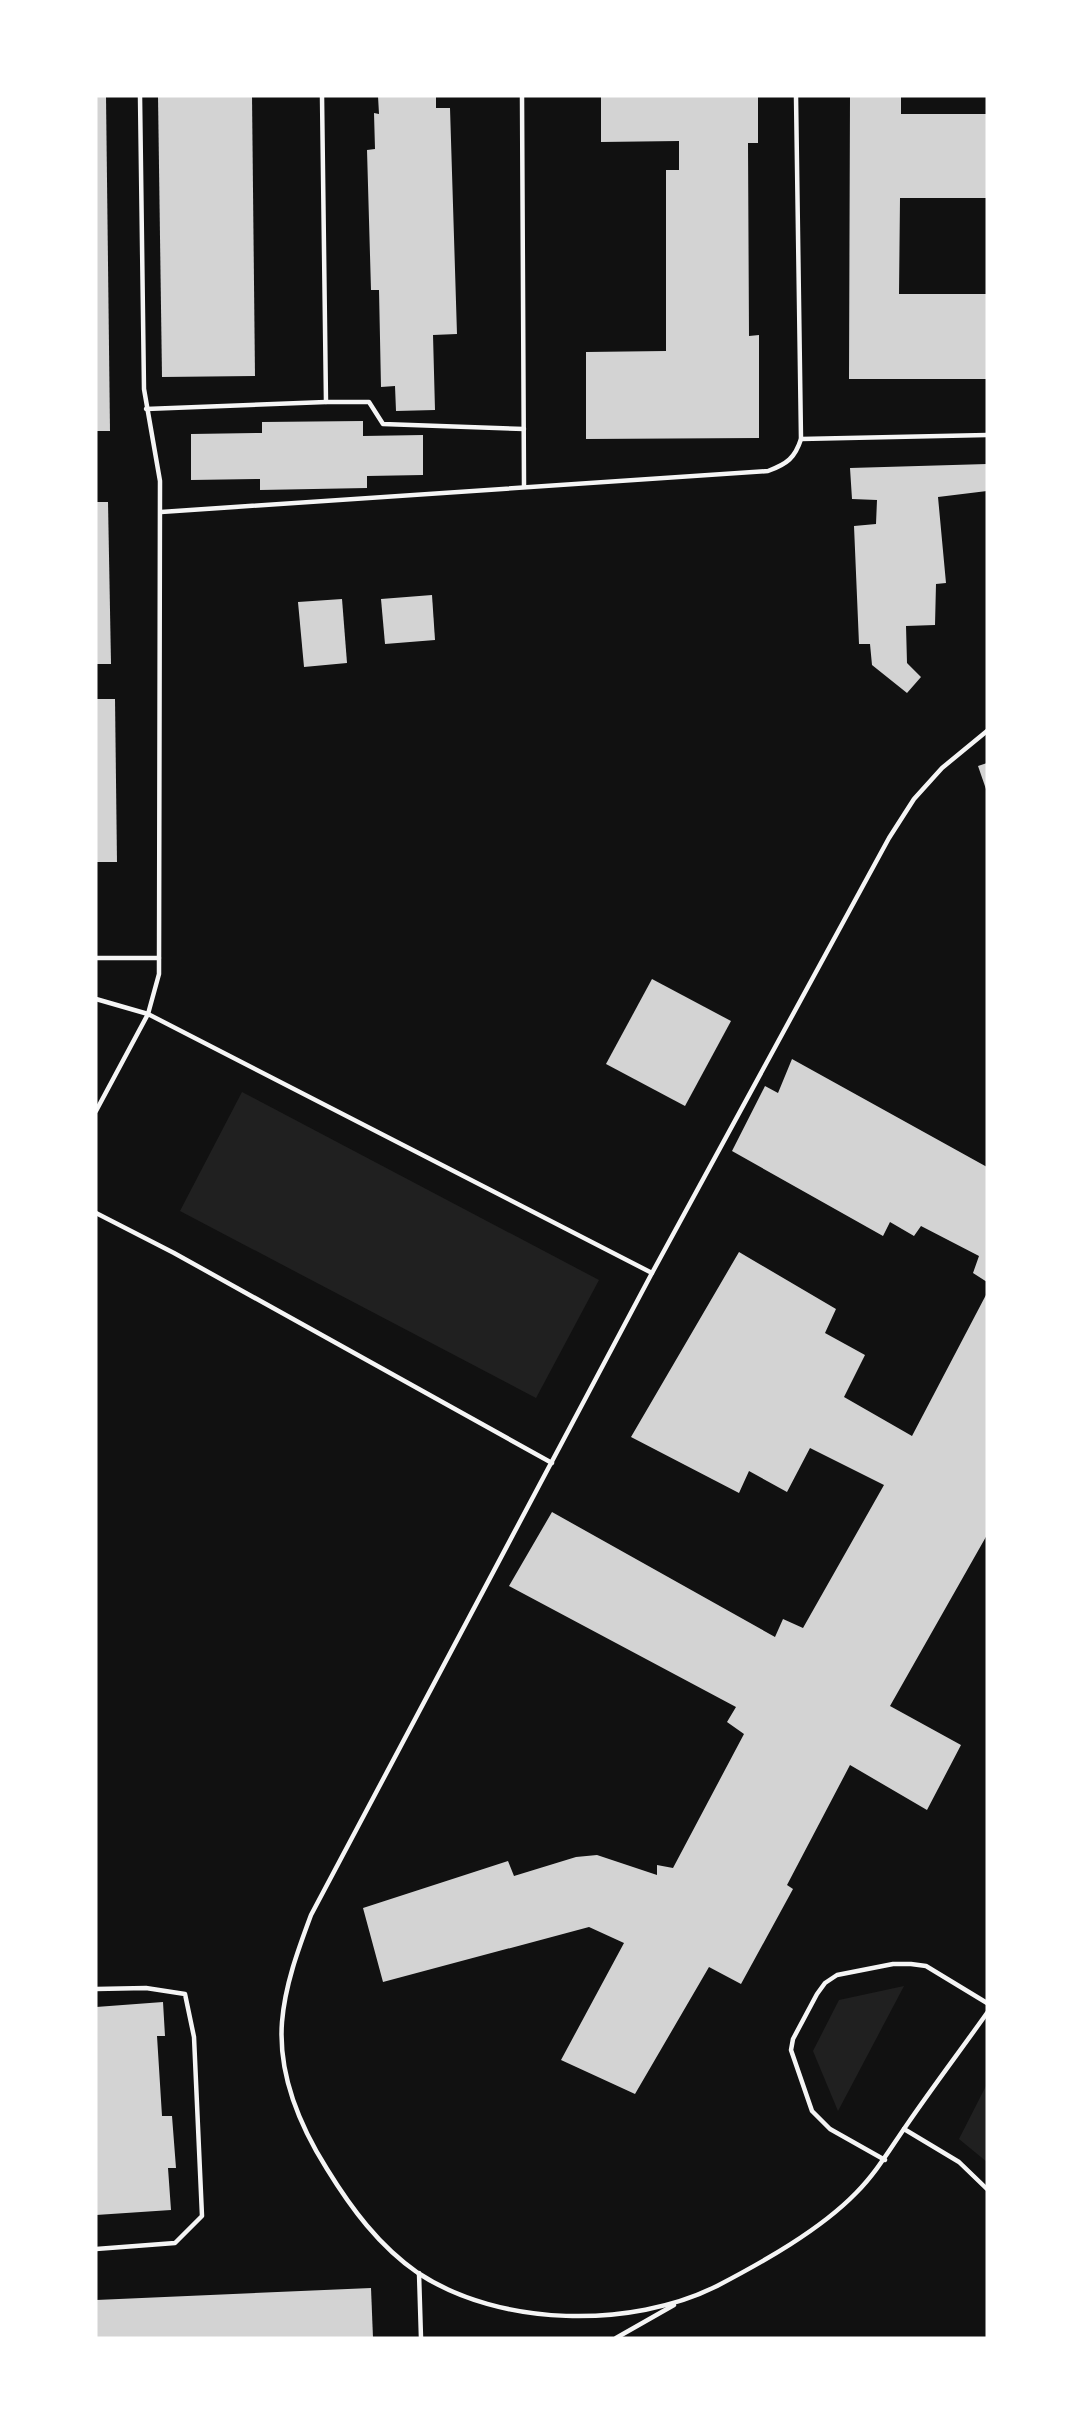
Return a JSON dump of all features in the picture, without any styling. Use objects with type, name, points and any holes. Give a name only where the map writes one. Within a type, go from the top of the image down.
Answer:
[{"type":"lane","points":[[96,1111],[148,1014],[155,995],[159,958],[161,512],[160,481],[146,409],[140,96]]},
{"type":"lane","points":[[322,96],[326,402]]},
{"type":"lane","points":[[522,96],[524,486]]},
{"type":"lane","points":[[161,512],[768,471],[784,465],[796,455],[801,439],[796,96]]},
{"type":"lane","points":[[146,409],[369,402],[383,424],[524,429]]},
{"type":"lane","points":[[801,439],[987,435]]},
{"type":"lane","points":[[987,731],[942,768],[914,799],[889,838],[651,1273],[311,1915],[287,1987],[282,2024],[283,2058],[291,2094],[303,2126],[318,2155],[356,2212],[385,2245],[419,2273],[484,2301],[522,2311],[603,2317],[646,2312],[717,2286],[825,2220],[856,2193],[885,2160],[904,2129],[987,2013]]},
{"type":"lane","points":[[96,957],[159,958]]},
{"type":"lane","points":[[96,999],[148,1014],[651,1273]]},
{"type":"lane","points":[[96,1213],[185,1259],[552,1463]]},
{"type":"lane","points":[[885,2160],[830,2129],[812,2111],[791,2050],[793,2039],[817,1994],[825,1983],[837,1976],[893,1964],[911,1964],[926,1966],[987,2003]]},
{"type":"lane","points":[[96,1989],[146,1988],[185,1994],[194,2037],[202,2216],[176,2243],[96,2249]]},
{"type":"lane","points":[[904,2129],[959,2162],[987,2189]]},
{"type":"lane","points":[[419,2273],[421,2338]]},
{"type":"lane","points":[[616,2338],[681,2301]]},
{"type":"shaded area","points":[[242,1092],[599,1280],[536,1398],[180,1211]]},
{"type":"shaded area","points":[[904,1986],[838,2111],[813,2051],[839,2000]]},
{"type":"shaded area","points":[[987,2084],[987,2162],[959,2139]]},
{"type":"building","points":[[96,96],[106,96],[110,431],[96,431]]},
{"type":"building","points":[[158,96],[252,96],[255,376],[162,377]]},
{"type":"building","points":[[378,96],[436,96],[436,108],[450,108],[457,334],[433,335],[435,410],[396,411],[395,386],[381,387],[379,290],[371,290],[367,150],[375,149],[374,113],[379,114]]},
{"type":"building","points":[[601,96],[758,96],[758,143],[748,143],[749,336],[759,335],[759,438],[586,439],[586,352],[666,351],[666,170],[679,170],[679,141],[601,142]]},
{"type":"building","points":[[850,96],[901,96],[901,114],[987,114],[987,198],[900,198],[899,294],[987,294],[987,379],[849,379]]},
{"type":"building","points":[[363,421],[363,436],[423,435],[423,475],[367,476],[367,488],[260,490],[260,479],[191,480],[191,434],[262,433],[262,422]]},
{"type":"building","points":[[987,464],[987,491],[938,497],[946,583],[936,584],[935,625],[906,626],[907,663],[921,677],[907,693],[872,665],[870,644],[859,644],[854,526],[876,524],[877,500],[852,499],[850,468]]},
{"type":"building","points":[[96,502],[108,502],[111,664],[96,664]]},
{"type":"building","points":[[432,595],[435,640],[385,644],[381,599]]},
{"type":"building","points":[[342,599],[347,663],[304,667],[298,602]]},
{"type":"building","points":[[96,699],[115,699],[117,862],[96,862]]},
{"type":"building","points":[[987,763],[987,792],[978,766]]},
{"type":"building","points":[[652,979],[731,1021],[685,1106],[606,1064]]},
{"type":"building","points":[[792,1059],[987,1167],[987,1282],[973,1273],[979,1256],[921,1226],[914,1236],[890,1222],[883,1236],[732,1151],[765,1086],[778,1093]]},
{"type":"building","points":[[739,1252],[836,1309],[825,1333],[865,1355],[844,1397],[912,1436],[987,1293],[987,1535],[890,1706],[961,1745],[927,1810],[850,1765],[787,1885],[793,1889],[741,1984],[709,1967],[635,2094],[561,2060],[624,1943],[589,1927],[383,1982],[363,1908],[508,1861],[514,1876],[576,1857],[597,1855],[657,1875],[657,1865],[673,1868],[744,1734],[727,1722],[736,1707],[509,1586],[552,1512],[775,1637],[783,1619],[803,1628],[884,1485],[810,1448],[787,1492],[749,1471],[739,1493],[631,1437]]},
{"type":"building","points":[[163,2002],[165,2036],[157,2036],[162,2116],[172,2116],[176,2168],[168,2168],[171,2210],[96,2215],[96,2007]]},
{"type":"building","points":[[371,2288],[373,2338],[96,2338],[96,2300]]}]
